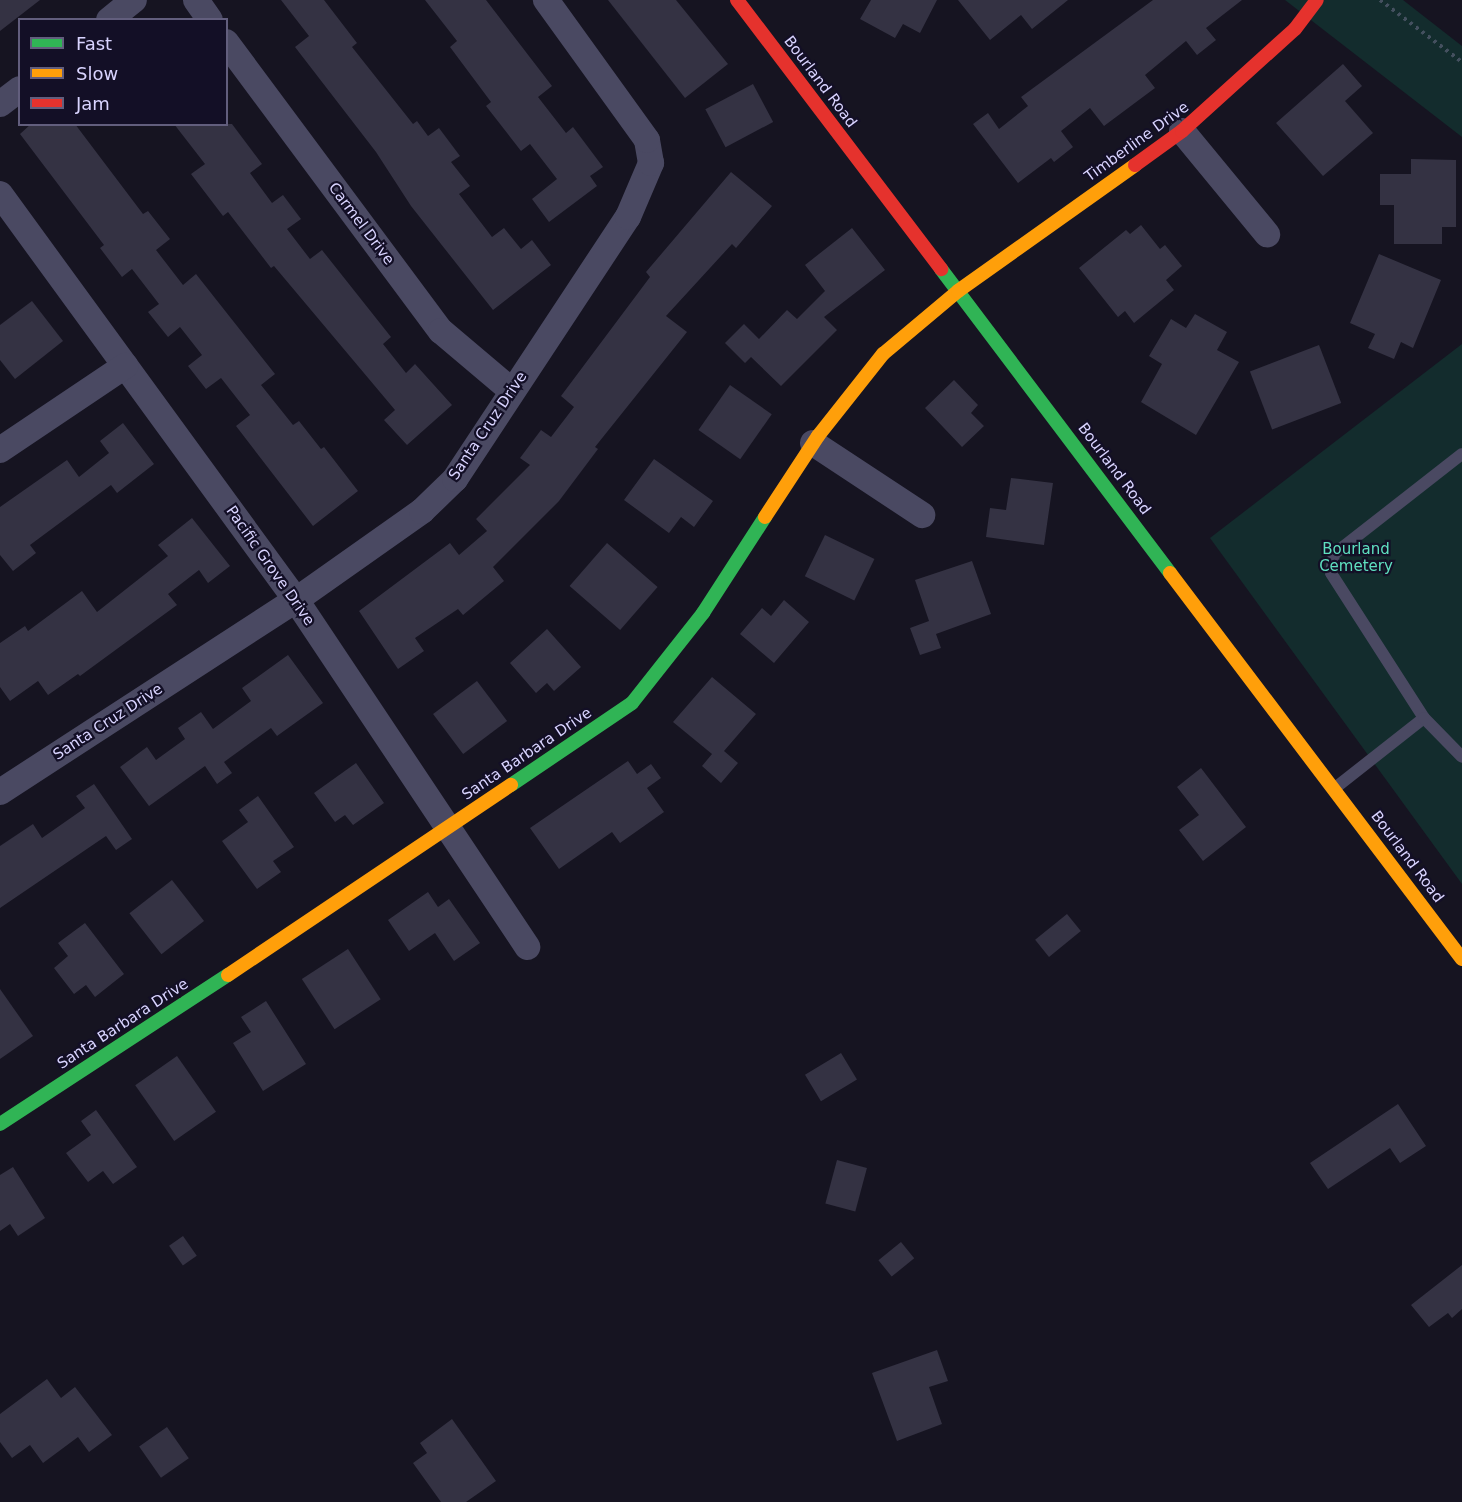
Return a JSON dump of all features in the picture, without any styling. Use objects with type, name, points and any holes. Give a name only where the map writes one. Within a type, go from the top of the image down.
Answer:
[{"type":"street","points":[[112,18],[134,0]]},
{"type":"street","points":[[195,0],[208,18]]},
{"type":"street","name":"Santa Cruz Drive","points":[[0,792],[296,600],[422,511],[455,478],[628,217],[651,163],[647,140],[546,0]]},
{"type":"street","name":"Bourland Road","points":[[737,0],[1335,788],[1462,959]]},
{"type":"street","name":"Timberline Drive","points":[[958,291],[1182,131],[1295,29],[1317,0]]},
{"type":"street","name":"Carmel Drive","points":[[228,45],[441,331],[512,391]]},
{"type":"street","points":[[0,104],[18,90]]},
{"type":"street","points":[[1182,131],[1267,234]]},
{"type":"street","name":"Pacific Grove Drive","points":[[0,194],[296,600],[445,829],[526,947]]},
{"type":"street","name":"Santa Barbara Drive","points":[[0,1124],[632,702],[703,613],[813,443],[883,354],[958,291]]},
{"type":"street","points":[[0,450],[125,366]]},
{"type":"street","points":[[813,443],[922,515]]},
{"type":"lane","points":[[1462,454],[1334,554],[1331,573],[1424,718],[1462,757]]},
{"type":"lane","points":[[1335,788],[1424,718]]},
{"type":"path","points":[[1380,0],[1462,62]]},
{"type":"green space","points":[[1285,0],[1403,0],[1462,46],[1462,137]]},
{"type":"green space","name":"Bourland Cemetery","points":[[1462,344],[1462,884],[1210,538]]},
{"type":"building","points":[[0,0],[40,0],[0,31]]},
{"type":"building","points":[[281,0],[324,0],[357,43],[352,47],[413,124],[417,121],[428,136],[439,128],[460,156],[451,162],[470,186],[459,194],[492,237],[504,228],[521,249],[532,240],[551,265],[493,310],[411,206],[376,152],[295,47],[309,36]]},
{"type":"building","points":[[425,0],[486,0],[552,86],[538,97],[566,133],[573,127],[603,167],[590,176],[597,186],[549,222],[532,199],[557,179],[530,144],[521,151],[486,106],[491,102],[450,47],[457,41]]},
{"type":"building","points":[[608,0],[676,0],[728,64],[685,98]]},
{"type":"building","points":[[871,0],[937,0],[920,33],[903,24],[895,38],[860,19]]},
{"type":"building","points":[[958,0],[1068,0],[1032,29],[1021,15],[990,40]]},
{"type":"building","points":[[1153,0],[1242,0],[1206,28],[1216,40],[1197,55],[1186,41],[1145,75],[1155,88],[1104,126],[1090,108],[1061,131],[1073,147],[1054,162],[1051,158],[1018,183],[973,124],[988,113],[999,129],[1028,106],[1021,97]]},
{"type":"building","points":[[1343,64],[1362,86],[1345,101],[1373,133],[1323,176],[1276,123]]},
{"type":"building","points":[[753,84],[773,122],[726,147],[705,109]]},
{"type":"building","points":[[232,124],[262,164],[250,173],[272,203],[283,195],[301,219],[287,229],[310,259],[322,250],[391,337],[383,344],[406,373],[415,364],[452,405],[407,445],[384,420],[395,410],[274,266],[271,268],[228,212],[223,216],[191,174],[205,164],[176,126],[228,126]]},
{"type":"building","points":[[29,126],[77,126],[143,214],[148,211],[170,239],[156,250],[183,285],[196,274],[275,374],[261,385],[293,425],[299,421],[321,449],[324,447],[358,491],[313,526],[236,426],[250,415],[221,378],[206,389],[188,366],[202,355],[180,327],[168,337],[148,312],[159,304],[132,269],[122,277],[100,248],[104,245],[20,134]]},
{"type":"building","points":[[1411,159],[1456,160],[1456,227],[1442,227],[1442,244],[1394,244],[1394,205],[1380,205],[1380,174],[1411,174]]},
{"type":"building","points":[[731,172],[772,206],[736,248],[732,244],[666,316],[687,332],[595,447],[598,449],[559,501],[493,567],[504,581],[463,615],[458,609],[415,638],[424,651],[398,669],[359,611],[450,543],[459,555],[487,531],[476,519],[530,465],[520,458],[541,430],[551,437],[574,407],[561,396],[650,277],[646,272]]},
{"type":"building","points":[[1141,225],[1160,249],[1165,245],[1182,266],[1166,280],[1174,290],[1134,323],[1125,311],[1118,317],[1079,268],[1126,230],[1130,234]]},
{"type":"building","points":[[852,228],[885,270],[824,317],[837,330],[781,386],[751,357],[745,363],[725,343],[744,324],[759,339],[787,310],[797,319],[825,291],[805,265]]},
{"type":"building","points":[[1379,254],[1441,280],[1413,348],[1401,342],[1394,359],[1368,348],[1375,334],[1350,323]]},
{"type":"building","points":[[32,301],[63,341],[15,379],[0,360],[0,325]]},
{"type":"building","points":[[1195,314],[1227,332],[1217,350],[1239,362],[1196,435],[1141,402],[1162,364],[1149,356],[1171,319],[1186,328]]},
{"type":"building","points":[[1319,345],[1341,403],[1272,429],[1250,372]]},
{"type":"building","points":[[954,380],[978,405],[971,413],[984,426],[962,447],[925,408]]},
{"type":"building","points":[[730,385],[772,414],[740,459],[698,430]]},
{"type":"building","points":[[123,423],[154,464],[117,493],[111,485],[30,545],[36,553],[13,571],[0,555],[0,507],[67,460],[79,477],[109,453],[100,441]]},
{"type":"building","points":[[654,459],[713,501],[694,527],[681,517],[669,533],[624,500]]},
{"type":"building","points":[[1011,478],[1053,483],[1044,545],[986,537],[990,508],[1006,510]]},
{"type":"building","points":[[192,518],[230,566],[208,583],[199,570],[168,594],[177,605],[80,676],[78,674],[48,695],[38,681],[10,701],[0,687],[0,643],[25,626],[28,631],[82,591],[97,612],[168,556],[158,545]]},
{"type":"building","points":[[825,535],[874,559],[854,600],[805,576]]},
{"type":"building","points":[[607,543],[658,587],[620,630],[570,586]]},
{"type":"building","points":[[972,561],[991,614],[936,634],[941,648],[920,655],[910,628],[929,621],[915,580]]},
{"type":"building","points":[[784,600],[809,622],[774,663],[740,634],[762,608],[771,616]]},
{"type":"building","points":[[547,629],[581,667],[554,691],[547,683],[536,693],[510,663]]},
{"type":"building","points":[[288,655],[323,703],[277,736],[271,728],[224,762],[232,773],[217,784],[205,766],[149,806],[120,767],[147,747],[156,760],[185,739],[178,728],[201,712],[213,729],[251,701],[242,688]]},
{"type":"building","points":[[712,677],[756,714],[724,751],[738,763],[721,783],[702,766],[712,754],[673,722]]},
{"type":"building","points":[[477,681],[507,721],[463,754],[433,714]]},
{"type":"building","points":[[628,761],[637,774],[651,764],[661,778],[647,788],[664,812],[620,843],[612,832],[559,869],[530,828]]},
{"type":"building","points":[[356,763],[384,803],[353,825],[345,815],[335,822],[314,793]]},
{"type":"building","points":[[1201,768],[1246,827],[1203,861],[1179,830],[1199,815],[1177,787]]},
{"type":"building","points":[[94,784],[132,839],[116,850],[106,836],[0,908],[0,846],[33,824],[42,838],[85,808],[76,796]]},
{"type":"building","points":[[258,796],[294,847],[273,861],[281,872],[257,889],[222,841],[248,822],[239,810]]},
{"type":"building","points":[[172,880],[204,921],[161,954],[129,913]]},
{"type":"building","points":[[428,892],[438,907],[449,899],[480,943],[454,961],[435,933],[409,951],[388,920]]},
{"type":"building","points":[[1067,914],[1081,931],[1049,957],[1035,940]]},
{"type":"building","points":[[85,923],[124,974],[95,997],[86,985],[74,994],[54,968],[68,956],[58,943]]},
{"type":"building","points":[[348,949],[381,999],[335,1029],[302,979]]},
{"type":"building","points":[[0,989],[33,1036],[0,1059]]},
{"type":"building","points":[[266,1001],[306,1064],[263,1091],[233,1043],[251,1032],[241,1017]]},
{"type":"building","points":[[841,1053],[857,1080],[821,1101],[805,1075]]},
{"type":"building","points":[[177,1056],[216,1112],[174,1141],[135,1085]]},
{"type":"building","points":[[1398,1104],[1426,1146],[1400,1163],[1390,1148],[1328,1189],[1310,1163]]},
{"type":"building","points":[[96,1110],[137,1167],[113,1184],[103,1171],[88,1182],[66,1153],[91,1135],[81,1121]]},
{"type":"building","points":[[837,1160],[867,1168],[855,1211],[825,1203]]},
{"type":"building","points":[[13,1167],[45,1218],[18,1236],[10,1224],[0,1231],[0,1175]]},
{"type":"building","points":[[183,1236],[197,1256],[183,1265],[169,1246]]},
{"type":"building","points":[[901,1242],[914,1258],[892,1277],[878,1260]]},
{"type":"building","points":[[1462,1265],[1462,1309],[1452,1318],[1448,1313],[1429,1327],[1411,1305]]},
{"type":"building","points":[[937,1350],[948,1381],[929,1387],[942,1424],[897,1441],[872,1373]]},
{"type":"building","points":[[47,1379],[61,1398],[75,1387],[112,1435],[89,1452],[78,1437],[43,1463],[30,1445],[12,1458],[0,1442],[0,1414]]},
{"type":"building","points":[[452,1419],[496,1481],[466,1502],[441,1502],[413,1463],[427,1453],[420,1443]]},
{"type":"building","points":[[167,1427],[189,1458],[161,1478],[139,1447]]},
{"type":"traffic: fast","points":[[941,269],[1170,573]]},
{"type":"traffic: fast","points":[[511,785],[632,703],[703,613],[765,517]]},
{"type":"traffic: fast","points":[[0,1124],[228,975]]},
{"type":"traffic: slow","points":[[765,517],[818,436],[883,354],[958,291],[1135,165]]},
{"type":"traffic: slow","points":[[1170,573],[1462,959]]},
{"type":"traffic: slow","points":[[228,975],[511,785]]},
{"type":"traffic: jam","points":[[737,0],[941,269]]},
{"type":"traffic: jam","points":[[1135,165],[1182,131],[1295,29],[1317,0]]}]
